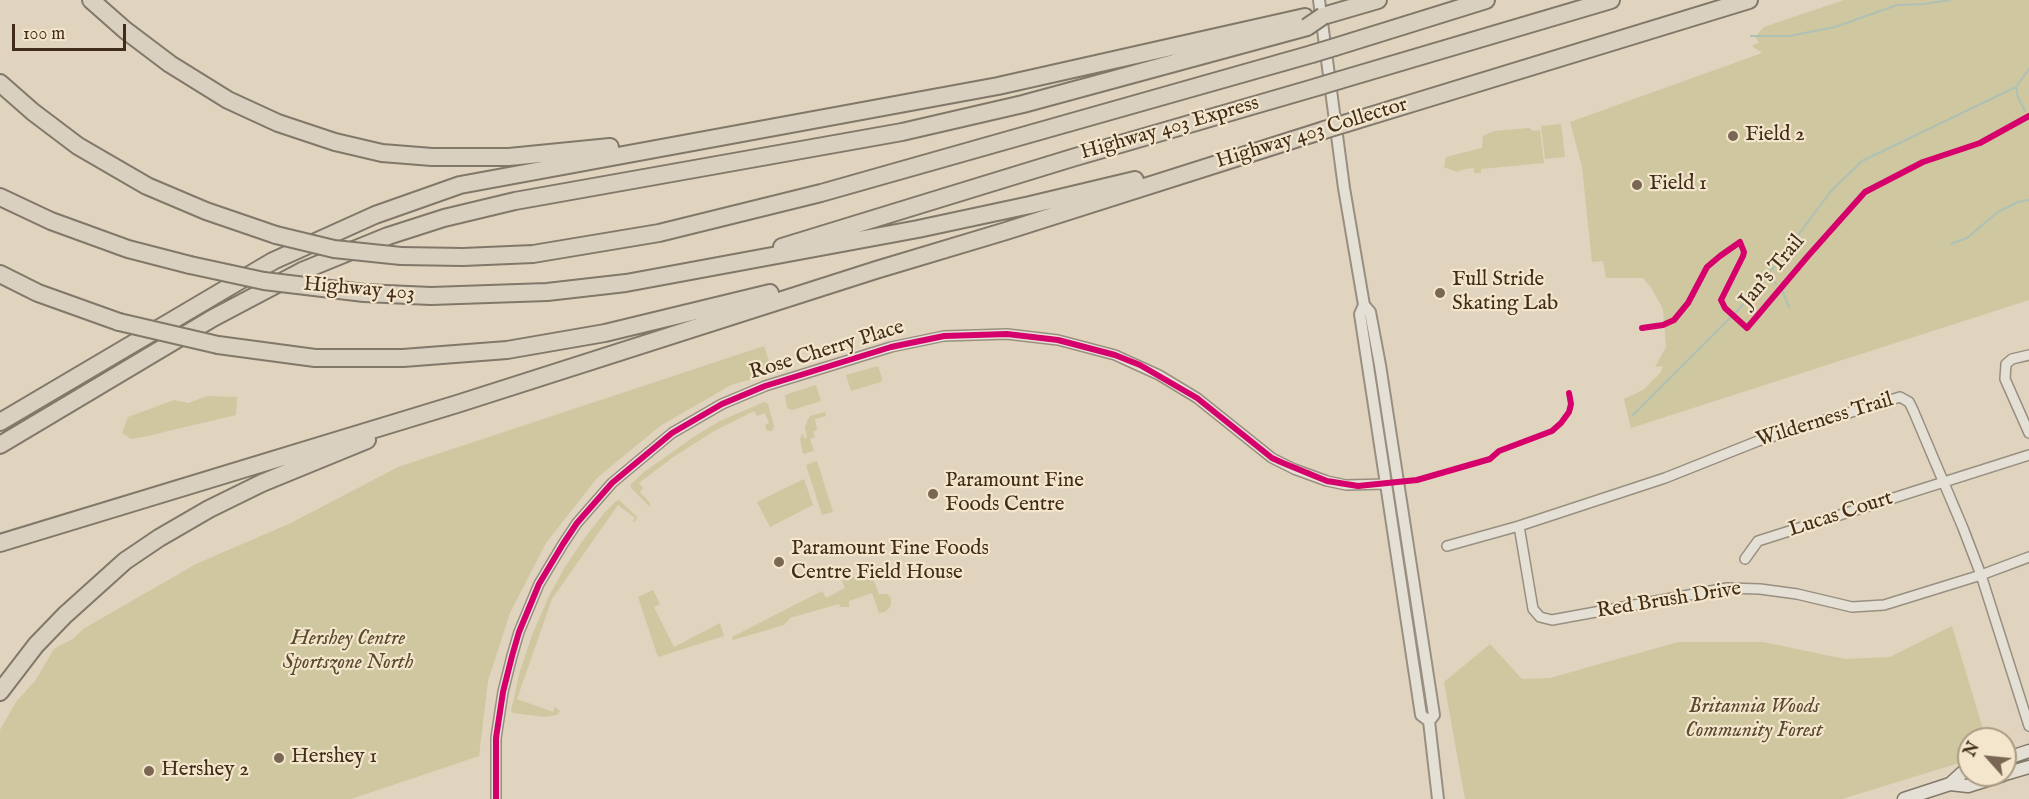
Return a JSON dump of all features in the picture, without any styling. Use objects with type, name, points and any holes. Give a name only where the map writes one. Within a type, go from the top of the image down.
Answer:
[{"type":"highway","points":[[91,0],[124,30],[170,64],[228,100],[278,123],[335,142],[382,153],[432,157],[508,157],[712,137]]},
{"type":"highway","points":[[0,445],[213,318],[302,271],[388,236],[444,218],[515,201],[902,132],[1023,104],[1306,22],[1324,10],[1378,0]]},
{"type":"highway","name":"Highway 403 Express","points":[[659,233],[821,192],[1312,54],[1486,0]]},
{"type":"highway","name":"Highway 403 Express","points":[[729,263],[1060,161],[1611,0]]},
{"type":"highway","name":"Highway 403 Collector","points":[[876,270],[1749,0]]},
{"type":"highway","points":[[0,422],[273,261],[375,215],[460,185],[998,86],[1306,22]]},
{"type":"highway","name":"Highway 403","points":[[0,83],[33,112],[78,146],[147,186],[206,211],[276,235],[334,249],[401,256],[463,257],[533,254],[659,233]]},
{"type":"highway","points":[[729,263],[801,252],[918,229],[1135,180],[1155,183]]},
{"type":"highway","name":"Highway 403","points":[[0,197],[51,221],[128,249],[264,281],[364,293],[431,296],[547,292],[626,283],[729,263]]},
{"type":"highway","points":[[0,274],[38,293],[119,322],[180,338],[315,358],[403,358],[507,350],[605,333],[747,300],[808,283],[876,270]]},
{"type":"highway","points":[[0,543],[457,404],[876,270]]},
{"type":"highway","points":[[0,692],[36,645],[65,615],[125,561],[159,538],[261,483],[457,404]]},
{"type":"main road","points":[[1950,784],[1957,778]]},
{"type":"main road","points":[[1904,799],[1950,784],[1957,785]]},
{"type":"street","points":[[1324,10],[1344,188],[1364,305],[1370,312],[1380,365],[1434,715],[1429,721],[1438,799]]},
{"type":"street","points":[[1364,305],[1360,314],[1421,715],[1429,721]]},
{"type":"street","name":"Rose Cherry Place","points":[[496,799],[496,738],[503,692],[512,656],[539,584],[562,544],[612,483],[672,433],[722,404],[765,386],[918,340],[978,334],[1007,334],[1058,340],[1115,355],[1159,375],[1197,398],[1272,458],[1294,469],[1346,485],[1386,484]]},
{"type":"street","points":[[2029,355],[2012,359],[2006,364],[2005,372],[2007,387],[2029,434]]},
{"type":"street","name":"Wilderness Trail","points":[[1447,546],[1519,526],[1665,478],[1758,441],[1896,397],[1902,398],[1909,402],[1981,574],[2029,726]]},
{"type":"street","name":"Lucas Court","points":[[1745,559],[1758,541],[2029,456]]},
{"type":"street","name":"Red Brush Drive","points":[[1519,526],[1533,609],[1540,617],[1552,620],[1727,588],[1760,589],[1852,607],[1884,605],[2029,557]]},
{"type":"green space","points":[[1844,0],[2029,0],[2029,300],[1631,428],[1624,399],[1643,390],[1661,372],[1663,366],[1655,367],[1666,347],[1663,309],[1643,278],[1606,278],[1603,261],[1592,262],[1582,167],[1570,122],[1762,53],[1752,46],[1759,42],[1755,37],[1764,27]]},
{"type":"green space","points":[[1561,124],[1565,157],[1545,159],[1541,126]]},
{"type":"green space","points":[[1529,128],[1533,131],[1540,130],[1544,163],[1481,169],[1481,173],[1474,173],[1474,168],[1457,172],[1444,167],[1446,157],[1482,148],[1483,136],[1494,131]]},
{"type":"green space","name":"Hershey Centre Sportszone North","points":[[764,346],[773,373],[731,385],[660,426],[597,478],[546,543],[510,613],[488,681],[479,756],[351,799],[0,799],[0,730],[16,702],[35,681],[54,649],[74,638],[83,629],[196,564],[291,523],[398,467]]},
{"type":"green space","points":[[878,366],[881,382],[851,391],[846,375]]},
{"type":"green space","points":[[816,385],[821,401],[792,410],[787,408],[785,395]]},
{"type":"green space","points":[[208,396],[237,397],[236,415],[131,439],[122,433],[128,417],[174,400],[188,403]]},
{"type":"green space","points":[[764,402],[768,404],[774,426],[772,431],[767,431],[765,425],[769,423],[765,413],[757,416],[754,411],[714,431],[639,483],[643,488],[640,492],[650,503],[650,507],[631,488],[631,484],[644,472],[695,436],[720,421]]},
{"type":"green space","points":[[825,412],[826,416],[815,419],[817,430],[813,432],[815,437],[810,439],[814,451],[803,454],[800,439],[803,433],[804,438],[807,438],[805,428],[808,419],[810,416]]},
{"type":"green space","points":[[817,461],[833,512],[822,515],[806,465]]},
{"type":"green space","points":[[804,479],[813,505],[770,527],[757,502]]},
{"type":"green space","points":[[619,500],[637,517],[636,521],[632,522],[635,518],[618,505],[552,599],[517,699],[553,712],[555,707],[560,711],[557,715],[545,717],[513,713],[511,711],[520,671],[549,596],[586,536],[606,511]]},
{"type":"green space","points":[[871,574],[879,594],[887,594],[891,598],[891,606],[885,612],[879,613],[872,593],[849,601],[849,607],[840,607],[839,604],[790,618],[784,625],[733,640],[732,637],[822,591],[826,598],[845,588],[842,581],[847,578]]},
{"type":"green space","points":[[653,590],[660,604],[654,607],[674,647],[720,623],[724,636],[658,657],[638,597]]},
{"type":"green space","name":"Britannia Woods Community Forest","points":[[1952,626],[1982,727],[1957,727],[1957,764],[1842,799],[1465,799],[1444,682],[1490,644],[1522,679],[1550,678],[1678,642],[1763,642],[1845,659],[1890,657]]},
{"type":"waterway","points":[[1751,36],[1789,36],[1835,27],[1897,5],[1950,0]]},
{"type":"waterway","points":[[1633,415],[1738,310],[1774,267],[1831,191],[1862,161],[2016,87],[2029,69]]},
{"type":"waterway","points":[[2016,87],[2025,111]]},
{"type":"waterway","points":[[1951,244],[1967,238],[1998,212],[2018,202],[2029,200]]},
{"type":"waterway","points":[[1769,274],[1776,284]]},
{"type":"waterway","points":[[1782,290],[1789,307]]},
{"type":"cycle path","name":"Jan's Trail","points":[[1642,328],[1663,325],[1674,320],[1688,303],[1707,267],[1740,242],[1744,252],[1743,256],[1721,300],[1725,308],[1747,328],[1865,192],[1923,162],[1980,143],[2029,116]]},
{"type":"cycle path","points":[[496,799],[496,738],[503,692],[512,656],[519,632],[539,584],[563,544],[577,523],[612,483],[672,433],[722,404],[765,386],[891,347],[944,336],[1007,334],[1058,340],[1115,355],[1140,365],[1197,398],[1272,458],[1327,481],[1358,486],[1417,480],[1490,459],[1499,451],[1552,431],[1569,412],[1571,404],[1569,393]]},
{"type":"place","name":"Field 2","points":[[1733,136]]},
{"type":"place","name":"Field 1","points":[[1637,185]]},
{"type":"place","name":"Full Stride Skating Lab","points":[[1440,293]]},
{"type":"place","name":"Paramount Fine Foods Centre","points":[[933,494]]},
{"type":"place","name":"Paramount Fine Foods Centre Field House","points":[[779,562]]},
{"type":"place","name":"Hershey 1","points":[[279,758]]},
{"type":"place","name":"Hershey 2","points":[[149,771]]}]
